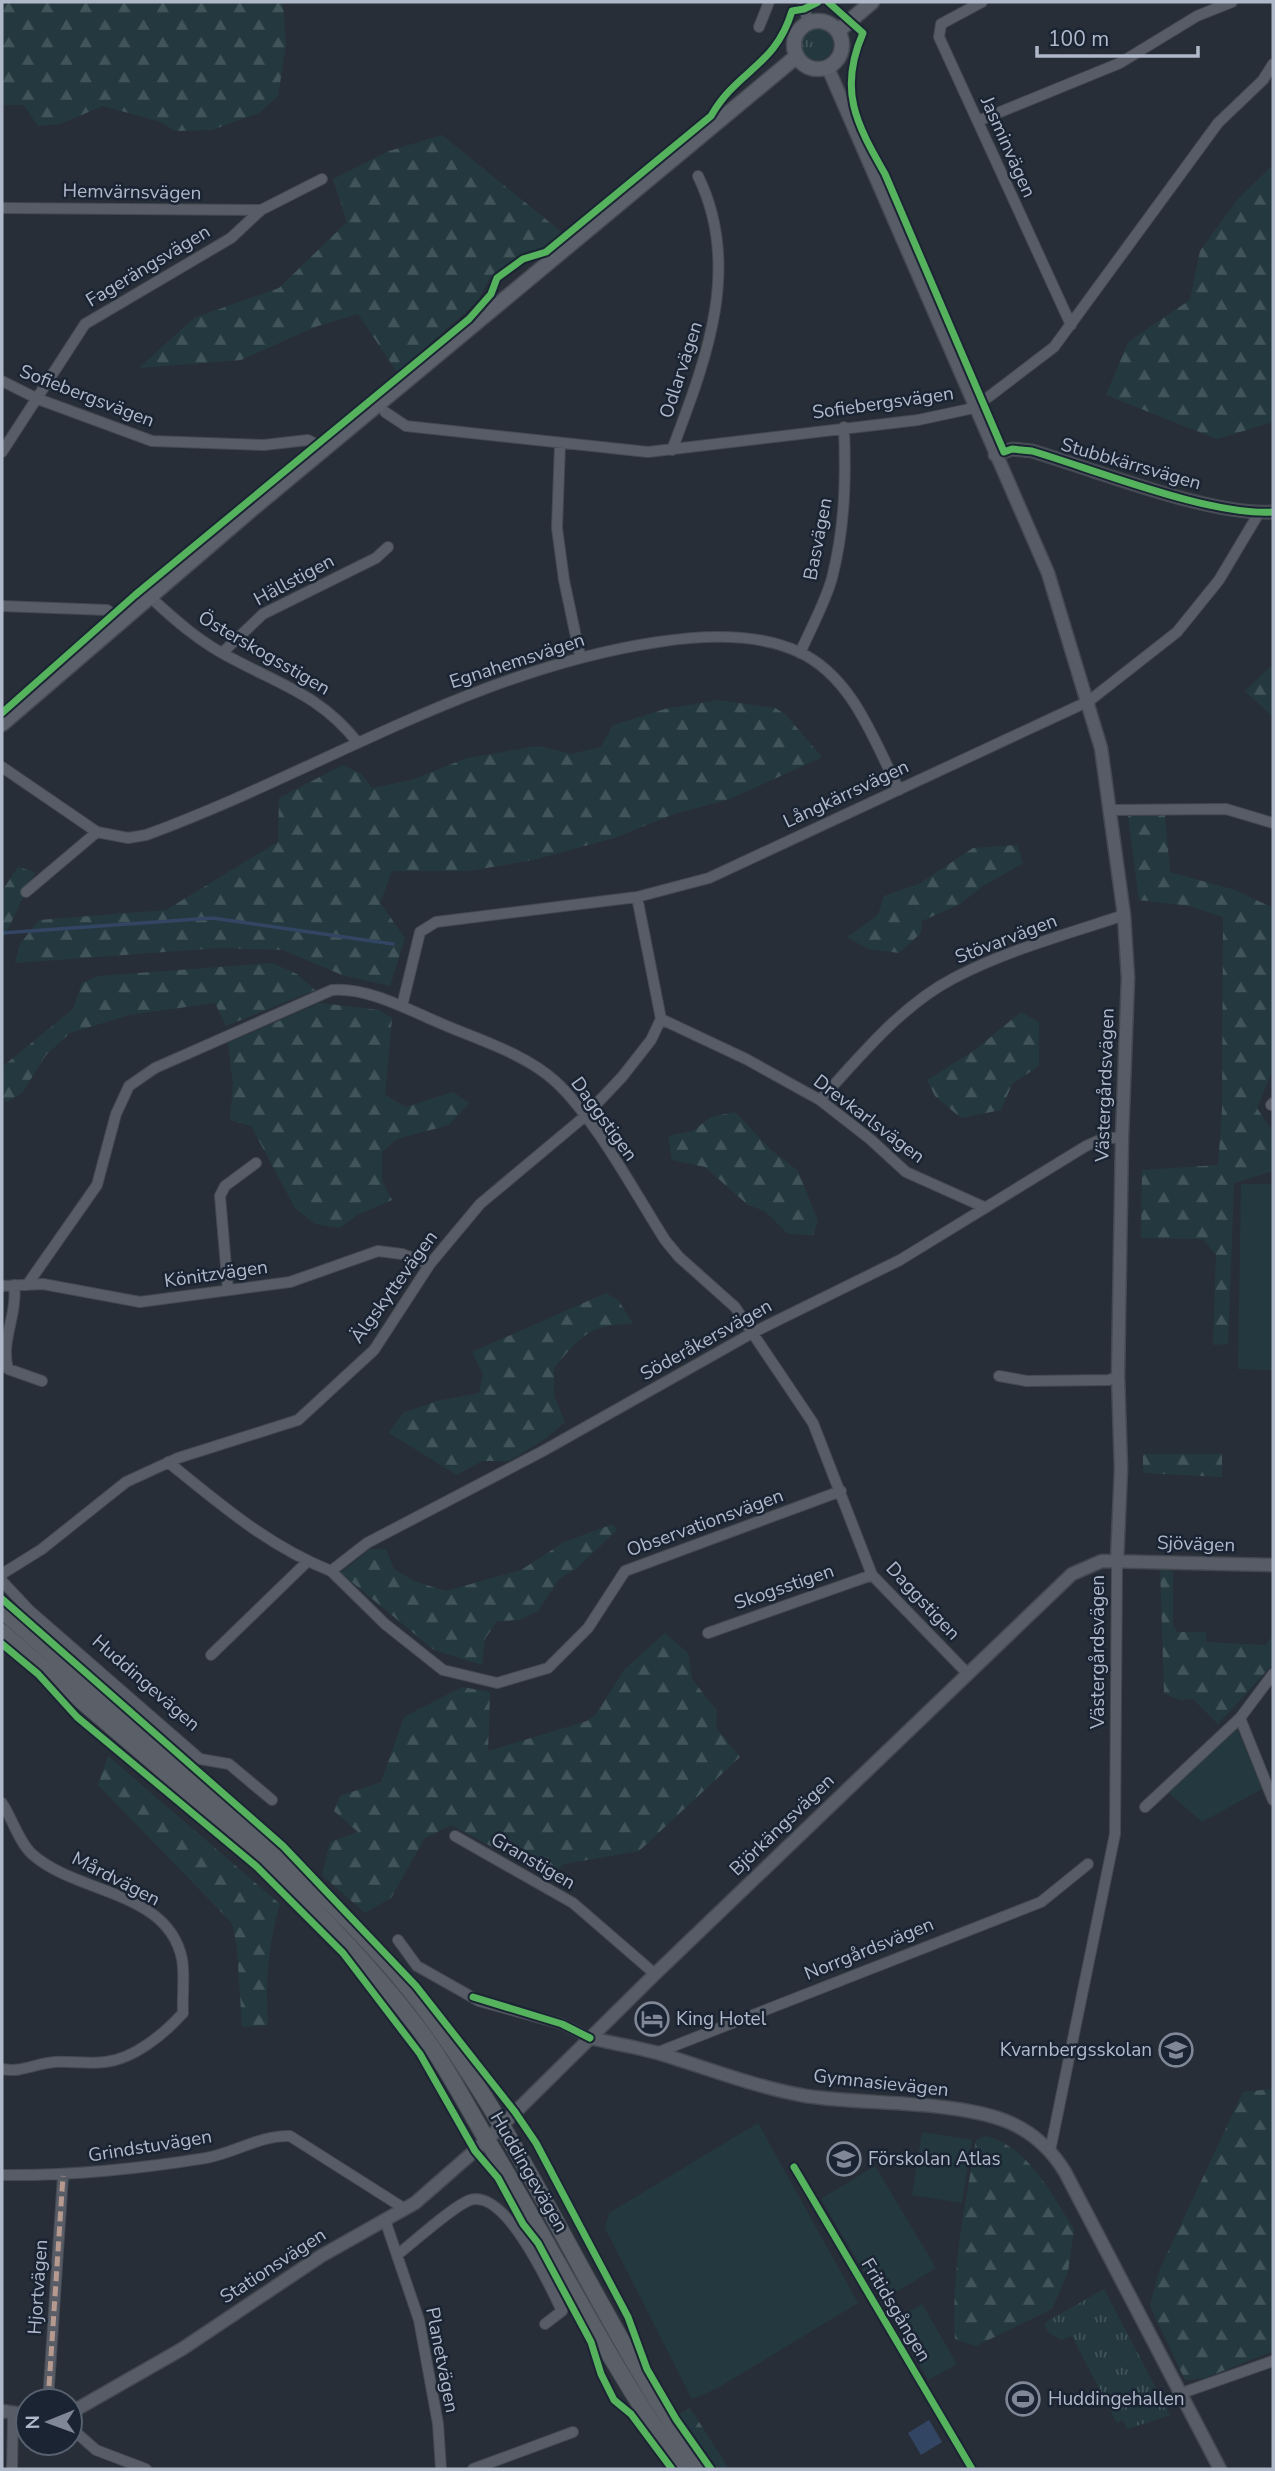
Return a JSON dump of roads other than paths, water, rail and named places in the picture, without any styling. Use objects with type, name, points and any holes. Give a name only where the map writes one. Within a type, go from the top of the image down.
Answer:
[{"type":"main road","points":[[838,30],[872,2]]},
{"type":"main road","points":[[825,21],[838,30],[842,47],[835,63],[828,68],[807,68],[793,47],[801,27],[808,23],[825,21]]},
{"type":"main road","points":[[2,724],[149,596],[797,56]]},
{"type":"main road","name":"Huddingevägen","points":[[2,1610],[277,1853],[368,1942],[428,2013],[502,2125],[618,2337],[671,2425],[702,2469]]},
{"type":"main road","name":"Huddingevägen","points":[[2,1632],[272,1869],[356,1955],[415,2025],[487,2140],[637,2404],[684,2469]]},
{"type":"street","points":[[759,27],[769,2]]},
{"type":"street","points":[[803,2],[808,23]]},
{"type":"street","name":"Jasminvägen","points":[[982,2],[946,20],[939,30],[939,37],[1071,326]]},
{"type":"street","points":[[978,121],[1120,63],[1197,16],[1232,2]]},
{"type":"street","name":"Sofiebergsvägen","points":[[385,412],[406,426],[648,452],[918,420],[974,408],[1038,361],[1071,326],[1217,123],[1268,80],[1273,64]]},
{"type":"street","name":"Västergårdsvägen","points":[[828,68],[1048,573],[1101,748],[1124,915],[1128,978],[1118,1376],[1121,1469],[1117,1561],[1115,1834],[1050,2151]]},
{"type":"street","name":"Odlarvägen","points":[[672,450],[704,365],[715,322],[718,282],[716,240],[698,176]]},
{"type":"street","name":"Fagerängsvägen","points":[[2,452],[85,324],[231,238],[261,210],[322,179]]},
{"type":"street","name":"Hemvärnsvägen","points":[[2,208],[261,210]]},
{"type":"street","name":"Sofiebergsvägen","points":[[2,381],[38,399],[152,441],[264,445],[308,440],[325,449]]},
{"type":"street","name":"Basvägen","points":[[800,653],[831,580],[844,523],[844,428]]},
{"type":"street","points":[[560,444],[557,528],[564,580],[580,656]]},
{"type":"street","name":"Stubbkärrsvägen","points":[[995,455],[1012,449],[1032,451],[1187,498],[1259,513]]},
{"type":"street","points":[[1259,513],[1273,512]]},
{"type":"street","name":"Långkärrsvägen","points":[[402,1006],[420,932],[436,922],[638,897],[728,870],[1088,701],[1177,632],[1219,580],[1259,513]]},
{"type":"street","name":"Hällstigen","points":[[222,653],[264,614],[376,558],[388,547]]},
{"type":"street","name":"Österskogsstigen","points":[[149,596],[188,632],[222,653],[310,696],[335,716],[358,743]]},
{"type":"street","points":[[2,606],[107,610],[122,620]]},
{"type":"street","name":"Egnahemsvägen","points":[[2,767],[97,832],[113,837],[146,835],[497,683],[580,656],[706,636],[751,639],[800,653],[849,694],[900,790]]},
{"type":"street","points":[[1111,810],[1226,808],[1273,823]]},
{"type":"street","points":[[26,892],[97,832]]},
{"type":"street","points":[[638,897],[660,1020]]},
{"type":"street","name":"Stövarvägen","points":[[820,1100],[889,1026],[952,979],[1019,951],[1124,915]]},
{"type":"street","name":"Daggstigen","points":[[27,1284],[96,1185],[116,1114],[129,1086],[155,1068],[332,990],[344,989],[402,1006],[519,1058],[554,1080],[584,1117],[665,1240],[679,1257],[719,1291],[754,1332],[818,1432],[872,1575],[967,1672]]},
{"type":"street","name":"Drevkarlsvägen","points":[[660,1020],[746,1059],[820,1100],[870,1139],[906,1172],[984,1207]]},
{"type":"street","name":"Älgskyttevägen","points":[[2,1574],[42,1549],[126,1482],[168,1462],[298,1420],[374,1350],[430,1264],[480,1204],[584,1117],[638,1057],[657,1030],[660,1020]]},
{"type":"street","name":"Söderåkersvägen","points":[[331,1571],[367,1543],[543,1451],[754,1332],[900,1260],[1086,1146],[1102,1139],[1122,1137]]},
{"type":"street","points":[[228,1290],[220,1196],[225,1186],[256,1163]]},
{"type":"street","name":"Könitzvägen","points":[[2,1286],[43,1284],[140,1302],[290,1282],[378,1251],[402,1254],[430,1264]]},
{"type":"street","points":[[14,1285],[16,1299],[3,1355],[8,1369],[42,1381]]},
{"type":"street","points":[[999,1376],[1027,1381],[1109,1380],[1118,1376]]},
{"type":"street","points":[[168,1462],[252,1530],[331,1571]]},
{"type":"street","name":"Observationsvägen","points":[[331,1571],[386,1624],[443,1670],[497,1683],[548,1668],[588,1628],[625,1571],[841,1491]]},
{"type":"street","points":[[211,1655],[308,1561]]},
{"type":"street","name":"Björkängsvägen","points":[[487,2140],[967,1672],[1072,1574],[1102,1561],[1117,1561]]},
{"type":"street","name":"Sjövägen","points":[[1117,1561],[1273,1565]]},
{"type":"street","name":"Skogsstigen","points":[[708,1633],[872,1575]]},
{"type":"street","name":"Huddingevägen","points":[[2,1581],[29,1609],[200,1759],[229,1763],[272,1800]]},
{"type":"street","points":[[1145,1807],[1240,1718],[1273,1674]]},
{"type":"street","points":[[1240,1718],[1273,1800]]},
{"type":"street","name":"Mårdvägen","points":[[2,1803],[31,1854],[69,1877],[142,1908],[166,1927],[182,1959],[183,2013],[158,2036],[118,2059],[105,2062],[53,2062],[21,2071],[2,2069]]},
{"type":"street","name":"Granstigen","points":[[456,1836],[573,1903],[655,1974]]},
{"type":"street","name":"Norrgårdsvägen","points":[[656,2053],[1041,1902],[1088,1864]]},
{"type":"street","name":"Gymnasievägen","points":[[398,1940],[417,1966],[479,2001],[562,2024],[590,2038],[656,2053],[780,2091],[991,2117],[1035,2137],[1050,2151],[1065,2172],[1220,2469]]},
{"type":"street","name":"Grindstuvägen","points":[[2,2175],[63,2176],[211,2157],[277,2135],[289,2136],[405,2209]]},
{"type":"street","name":"Stationsvägen","points":[[84,2405],[182,2349],[321,2256],[405,2209],[487,2140]]},
{"type":"street","name":"Hjortvägen","points":[[49,2387],[63,2176]]},
{"type":"street","points":[[397,2255],[467,2202],[483,2200],[498,2210],[525,2242],[562,2311],[545,2324]]},
{"type":"street","name":"Planetvägen","points":[[385,2220],[419,2320],[438,2424],[442,2469]]},
{"type":"street","points":[[1182,2393],[1273,2361]]},
{"type":"street","points":[[7,2412],[12,2469]]},
{"type":"street","points":[[473,2469],[573,2432]]},
{"type":"street","points":[[84,2440],[96,2451],[146,2469]]},
{"type":"street","name":"Gymnasievägen","points":[[1209,2445],[1209,2469]]},
{"type":"water","points":[[929,2420],[942,2442],[921,2455],[908,2433]]},
{"type":"waterway","points":[[2,933],[212,918],[393,944]]},
{"type":"place","name":"King Hotel","points":[[652,2019]]},
{"type":"place","name":"Kvarnbergsskolan","points":[[1176,2050]]},
{"type":"place","name":"Förskolan Atlas","points":[[844,2159]]},
{"type":"place","name":"Huddingehallen","points":[[1023,2399]]}]
